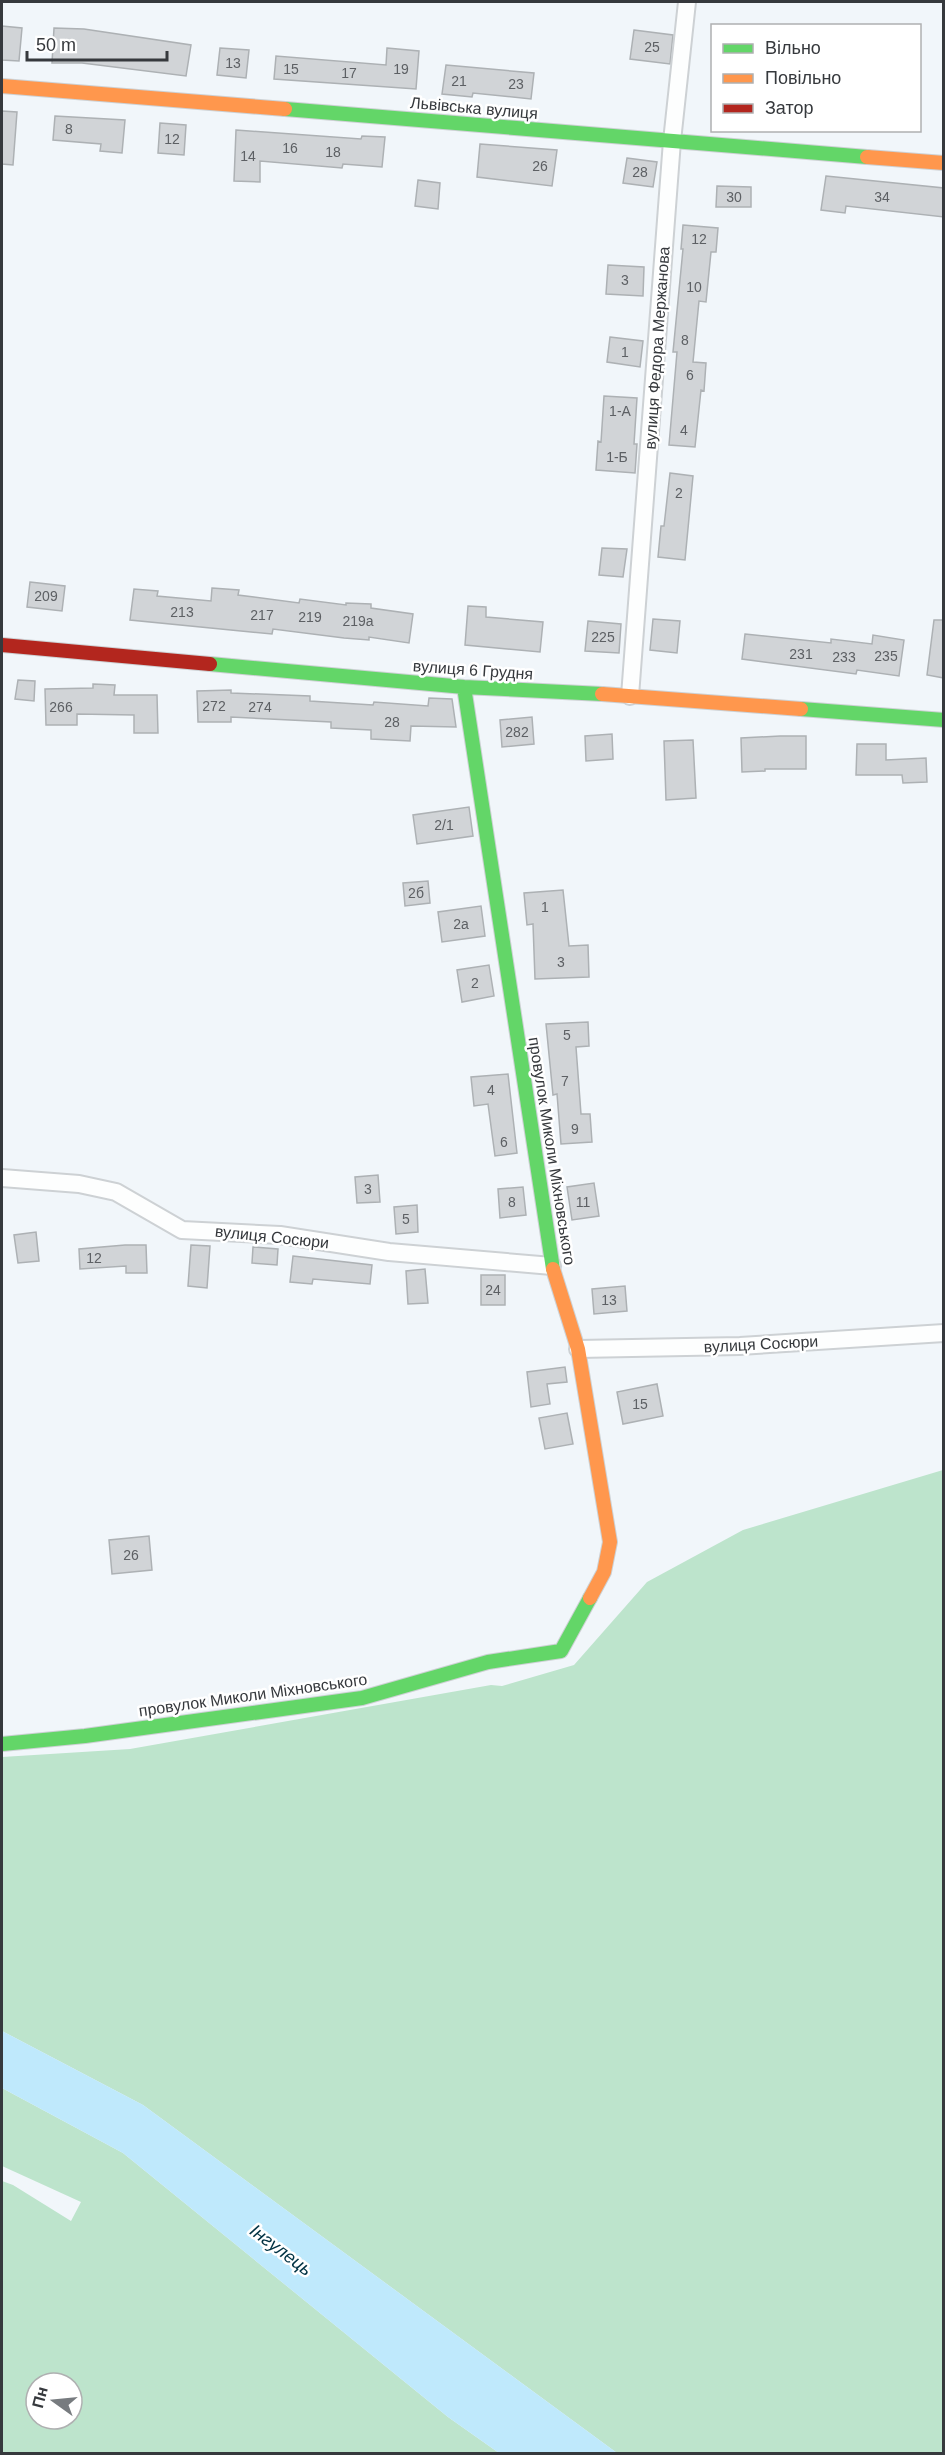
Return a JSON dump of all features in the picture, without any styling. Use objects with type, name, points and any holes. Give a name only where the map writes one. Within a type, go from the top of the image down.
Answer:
[{"type":"street","name":"вулиця Федора Мержанова","points":[[630,696],[672,141],[687,2]]},
{"type":"street","name":"Львівська вулиця","points":[[2,86],[944,164]]},
{"type":"street","name":"вулиця 6 Грудня","points":[[2,645],[464,687],[630,696],[944,720]]},
{"type":"street","name":"провулок Миколи Міхновського","points":[[2,1744],[85,1736],[362,1698],[488,1662],[561,1651],[604,1572],[609,1542],[578,1349],[552,1266],[464,687]]},
{"type":"street","name":"вулиця Сосюри","points":[[2,1178],[79,1184],[116,1192],[182,1230],[280,1235],[389,1252],[552,1266]]},
{"type":"street","name":"вулиця Сосюри","points":[[578,1349],[740,1346],[944,1333]]},
{"type":"green space","points":[[943,1470],[943,2453],[617,2453],[143,2105],[2,2031],[2,1757],[130,1749],[491,1685],[502,1686],[574,1665],[647,1582],[743,1530]]},
{"type":"green space","points":[[2,2088],[123,2153],[448,2417],[499,2453],[2,2453],[2,2181],[13,2185],[71,2221],[81,2202],[2,2166]]},
{"type":"water","name":"Інгулець","points":[[2,2031],[143,2105],[617,2453],[499,2453],[448,2417],[123,2153],[2,2088]]},
{"type":"building","points":[[2,26],[22,28],[19,61],[2,60]]},
{"type":"building","points":[[54,28],[84,29],[191,45],[186,76],[82,63],[52,63]]},
{"type":"building","points":[[634,30],[673,35],[670,64],[630,59]]},
{"type":"building","points":[[220,48],[249,50],[246,78],[217,75]]},
{"type":"building","points":[[387,48],[419,51],[416,89],[274,79],[276,56],[386,65]]},
{"type":"building","points":[[446,65],[534,73],[531,99],[473,93],[472,97],[442,94]]},
{"type":"building","points":[[2,111],[17,112],[13,165],[2,164]]},
{"type":"building","points":[[55,116],[125,120],[122,153],[100,151],[101,144],[53,140]]},
{"type":"building","points":[[160,123],[186,125],[184,155],[158,153]]},
{"type":"building","points":[[236,130],[361,139],[362,136],[385,137],[382,167],[343,164],[342,168],[260,161],[260,182],[234,181]]},
{"type":"building","points":[[480,144],[557,150],[552,186],[477,177]]},
{"type":"building","points":[[627,158],[657,162],[653,187],[623,183]]},
{"type":"building","points":[[826,176],[944,188],[944,217],[846,206],[845,213],[821,210]]},
{"type":"building","points":[[418,180],[440,183],[438,209],[415,206]]},
{"type":"building","points":[[717,186],[751,187],[751,207],[716,207]]},
{"type":"building","points":[[683,225],[718,228],[716,252],[711,252],[706,302],[699,301],[693,362],[706,363],[695,447],[669,445],[677,352],[673,352],[683,249],[681,249]]},
{"type":"building","points":[[608,265],[644,267],[643,296],[606,294]]},
{"type":"building","points":[[610,337],[643,341],[640,367],[607,362]]},
{"type":"building","points":[[604,396],[637,398],[635,473],[596,470],[598,441],[601,442]]},
{"type":"building","points":[[670,473],[693,476],[685,560],[658,557]]},
{"type":"building","points":[[602,548],[627,549],[623,577],[599,575]]},
{"type":"building","points":[[30,582],[65,586],[62,611],[27,607]]},
{"type":"building","points":[[212,588],[239,590],[238,595],[299,603],[300,599],[346,605],[346,603],[371,604],[371,608],[413,614],[409,643],[369,637],[369,640],[344,638],[273,629],[272,634],[130,620],[134,589],[158,591],[157,596],[211,601]]},
{"type":"building","points":[[468,606],[486,607],[486,617],[543,622],[540,652],[465,645]]},
{"type":"building","points":[[653,619],[680,621],[677,653],[650,650]]},
{"type":"building","points":[[934,620],[944,620],[944,678],[927,675]]},
{"type":"building","points":[[588,621],[621,624],[619,653],[585,651]]},
{"type":"building","points":[[745,634],[831,643],[831,639],[872,644],[873,635],[904,640],[899,676],[857,670],[856,674],[742,659]]},
{"type":"building","points":[[18,680],[35,681],[34,701],[15,699]]},
{"type":"building","points":[[93,684],[115,685],[114,695],[157,695],[158,733],[134,733],[134,715],[77,714],[77,725],[46,725],[45,689],[93,688]]},
{"type":"building","points":[[231,690],[231,693],[310,696],[310,701],[373,705],[374,702],[428,706],[429,698],[452,699],[456,727],[411,726],[410,741],[371,739],[371,730],[331,728],[331,722],[231,717],[231,722],[198,722],[197,691]]},
{"type":"building","points":[[532,717],[534,744],[502,747],[500,720]]},
{"type":"building","points":[[612,734],[613,759],[586,761],[585,736]]},
{"type":"building","points":[[806,736],[806,769],[765,769],[765,771],[742,772],[741,738]]},
{"type":"building","points":[[693,740],[696,798],[666,800],[664,741]]},
{"type":"building","points":[[857,744],[886,744],[886,760],[926,758],[927,782],[903,783],[902,775],[856,775]]},
{"type":"building","points":[[469,807],[473,836],[417,844],[413,815]]},
{"type":"building","points":[[428,881],[430,903],[405,906],[403,883]]},
{"type":"building","points":[[563,890],[569,946],[588,945],[589,977],[535,979],[533,924],[527,925],[524,893]]},
{"type":"building","points":[[481,906],[485,936],[442,942],[438,912]]},
{"type":"building","points":[[489,965],[494,996],[462,1002],[457,970]]},
{"type":"building","points":[[588,1022],[589,1046],[576,1047],[581,1114],[590,1114],[592,1142],[561,1144],[557,1094],[553,1095],[546,1024]]},
{"type":"building","points":[[508,1074],[517,1153],[495,1156],[488,1104],[474,1106],[471,1077]]},
{"type":"building","points":[[378,1175],[380,1202],[357,1203],[355,1177]]},
{"type":"building","points":[[594,1183],[599,1216],[572,1220],[567,1187]]},
{"type":"building","points":[[523,1187],[526,1215],[500,1218],[498,1189]]},
{"type":"building","points":[[417,1205],[418,1232],[396,1234],[394,1207]]},
{"type":"building","points":[[36,1232],[39,1261],[18,1263],[14,1235]]},
{"type":"building","points":[[146,1245],[147,1273],[126,1273],[126,1266],[80,1269],[79,1249]]},
{"type":"building","points":[[191,1245],[210,1246],[207,1288],[188,1286]]},
{"type":"building","points":[[253,1247],[278,1249],[277,1265],[252,1263]]},
{"type":"building","points":[[293,1256],[372,1265],[370,1284],[313,1279],[312,1284],[290,1282]]},
{"type":"building","points":[[425,1269],[428,1303],[408,1304],[406,1271]]},
{"type":"building","points":[[481,1275],[505,1275],[505,1305],[481,1305]]},
{"type":"building","points":[[625,1286],[627,1311],[594,1314],[592,1289]]},
{"type":"building","points":[[565,1367],[567,1382],[547,1384],[550,1404],[531,1407],[527,1372]]},
{"type":"building","points":[[657,1384],[663,1416],[623,1424],[617,1392]]},
{"type":"building","points":[[567,1413],[573,1444],[545,1449],[539,1418]]},
{"type":"building","points":[[149,1536],[152,1570],[112,1574],[109,1540]]},
{"type":"traffic: fast","points":[[285,109],[867,157]]},
{"type":"traffic: fast","points":[[210,664],[464,687],[602,694]]},
{"type":"traffic: fast","points":[[464,687],[553,1269]]},
{"type":"traffic: fast","points":[[801,709],[944,720]]},
{"type":"traffic: fast","points":[[2,1744],[85,1736],[362,1698],[488,1662],[561,1651],[590,1598]]},
{"type":"traffic: slow","points":[[2,86],[285,109]]},
{"type":"traffic: slow","points":[[867,157],[944,163]]},
{"type":"traffic: slow","points":[[602,694],[801,709]]},
{"type":"traffic: slow","points":[[553,1269],[578,1349],[610,1542],[604,1572],[590,1598]]},
{"type":"traffic: jam","points":[[2,645],[210,664]]}]
